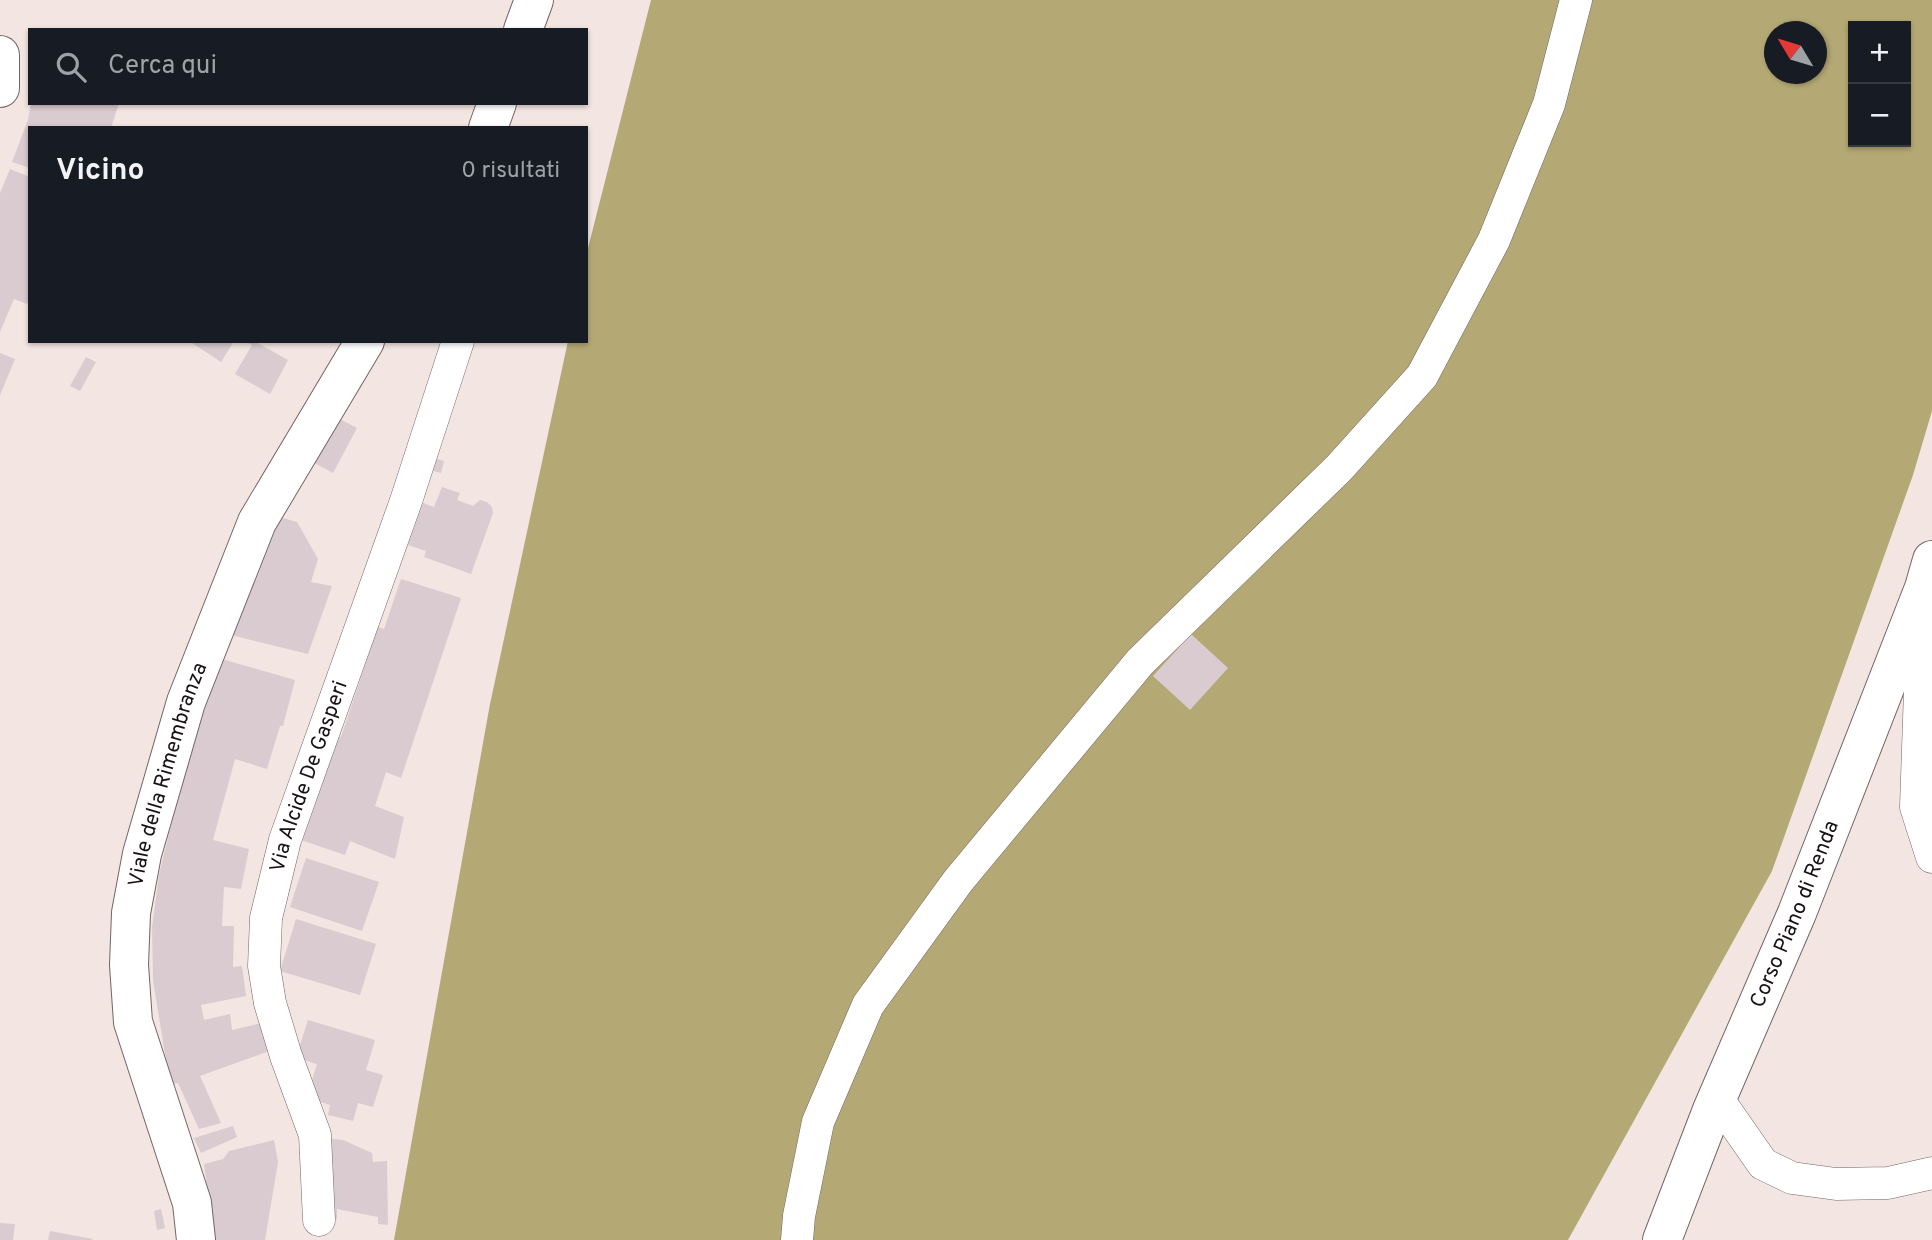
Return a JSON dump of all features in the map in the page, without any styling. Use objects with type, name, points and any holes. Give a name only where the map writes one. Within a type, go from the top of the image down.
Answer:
[{"type":"street","points":[[524,28],[534,0]]},
{"type":"street","points":[[797,1240],[799,1216],[818,1122],[868,1005],[950,892],[1140,662],[1339,468],[1422,376],[1494,240],[1549,104],[1576,0]]},
{"type":"street","points":[[0,55],[0,88]]},
{"type":"street","points":[[489,126],[496,105]]},
{"type":"street","name":"Viale della Rimembranza","points":[[196,1240],[192,1203],[134,1022],[129,965],[131,913],[140,866],[186,702],[257,522],[364,343]]},
{"type":"street","name":"Via Alcide De Gasperi","points":[[319,1220],[315,1135],[270,1003],[264,966],[266,918],[285,840],[401,514],[457,343]]},
{"type":"street","points":[[1928,574],[1916,807],[1932,857]]},
{"type":"street","name":"Corso Piano di Renda","points":[[1662,1240],[1717,1098],[1797,913],[1928,574]]},
{"type":"street","points":[[1717,1098],[1763,1164],[1792,1178],[1836,1184],[1888,1183],[1932,1173]]},
{"type":"shaded area","points":[[651,0],[1932,0],[1932,411],[1913,475],[1772,871],[1568,1240],[394,1240],[490,704],[568,343],[588,343],[588,248]]},
{"type":"building","points":[[31,105],[118,105],[112,126],[28,126],[28,167],[12,162],[28,120]]},
{"type":"building","points":[[10,169],[28,176],[28,302],[14,299],[0,332],[0,193]]},
{"type":"building","points":[[192,343],[233,343],[221,362]]},
{"type":"building","points":[[248,343],[258,343],[288,360],[270,394],[235,374],[252,345]]},
{"type":"building","points":[[0,353],[15,359],[0,395]]},
{"type":"building","points":[[86,357],[96,362],[80,391],[70,386]]},
{"type":"building","points":[[332,415],[357,428],[333,473],[309,460]]},
{"type":"building","points":[[434,458],[444,461],[441,473],[430,470]]},
{"type":"building","points":[[442,487],[460,493],[457,500],[473,506],[480,500],[492,507],[493,513],[471,574],[424,557],[426,551],[408,545],[423,503],[434,507]]},
{"type":"building","points":[[272,515],[297,522],[318,559],[311,582],[332,586],[308,654],[231,635]]},
{"type":"building","points":[[401,579],[461,598],[401,778],[386,772],[375,806],[404,817],[395,859],[350,841],[345,855],[298,839],[336,737],[341,737],[378,627],[384,629]]},
{"type":"building","points":[[1191,634],[1228,668],[1190,710],[1153,676]]},
{"type":"building","points":[[218,658],[295,680],[283,726],[280,726],[267,769],[235,759],[213,840],[249,849],[241,889],[224,887],[222,926],[234,926],[233,967],[242,966],[246,996],[201,1005],[204,1020],[230,1014],[232,1030],[262,1023],[269,1051],[200,1076],[221,1123],[199,1129],[178,1083],[170,1085],[153,980],[152,928],[159,875],[169,833]]},
{"type":"building","points":[[306,858],[379,882],[362,931],[290,907]]},
{"type":"building","points":[[296,919],[376,944],[360,995],[280,971]]},
{"type":"building","points":[[308,1020],[375,1040],[366,1070],[383,1075],[373,1107],[358,1103],[353,1121],[328,1115],[330,1105],[307,1097],[317,1064],[301,1059],[298,1051]]},
{"type":"building","points":[[233,1126],[237,1137],[201,1153],[194,1138]]},
{"type":"building","points":[[326,1138],[343,1140],[372,1153],[373,1162],[387,1161],[388,1225],[378,1224],[378,1217],[337,1209],[337,1219],[326,1219]]},
{"type":"building","points":[[274,1140],[278,1162],[265,1240],[211,1240],[212,1225],[204,1164],[223,1159],[229,1151]]},
{"type":"building","points":[[161,1209],[165,1228],[157,1230],[154,1211]]},
{"type":"building","points":[[0,1223],[15,1224],[13,1240],[0,1240]]},
{"type":"building","points":[[50,1231],[93,1239],[48,1240]]}]
